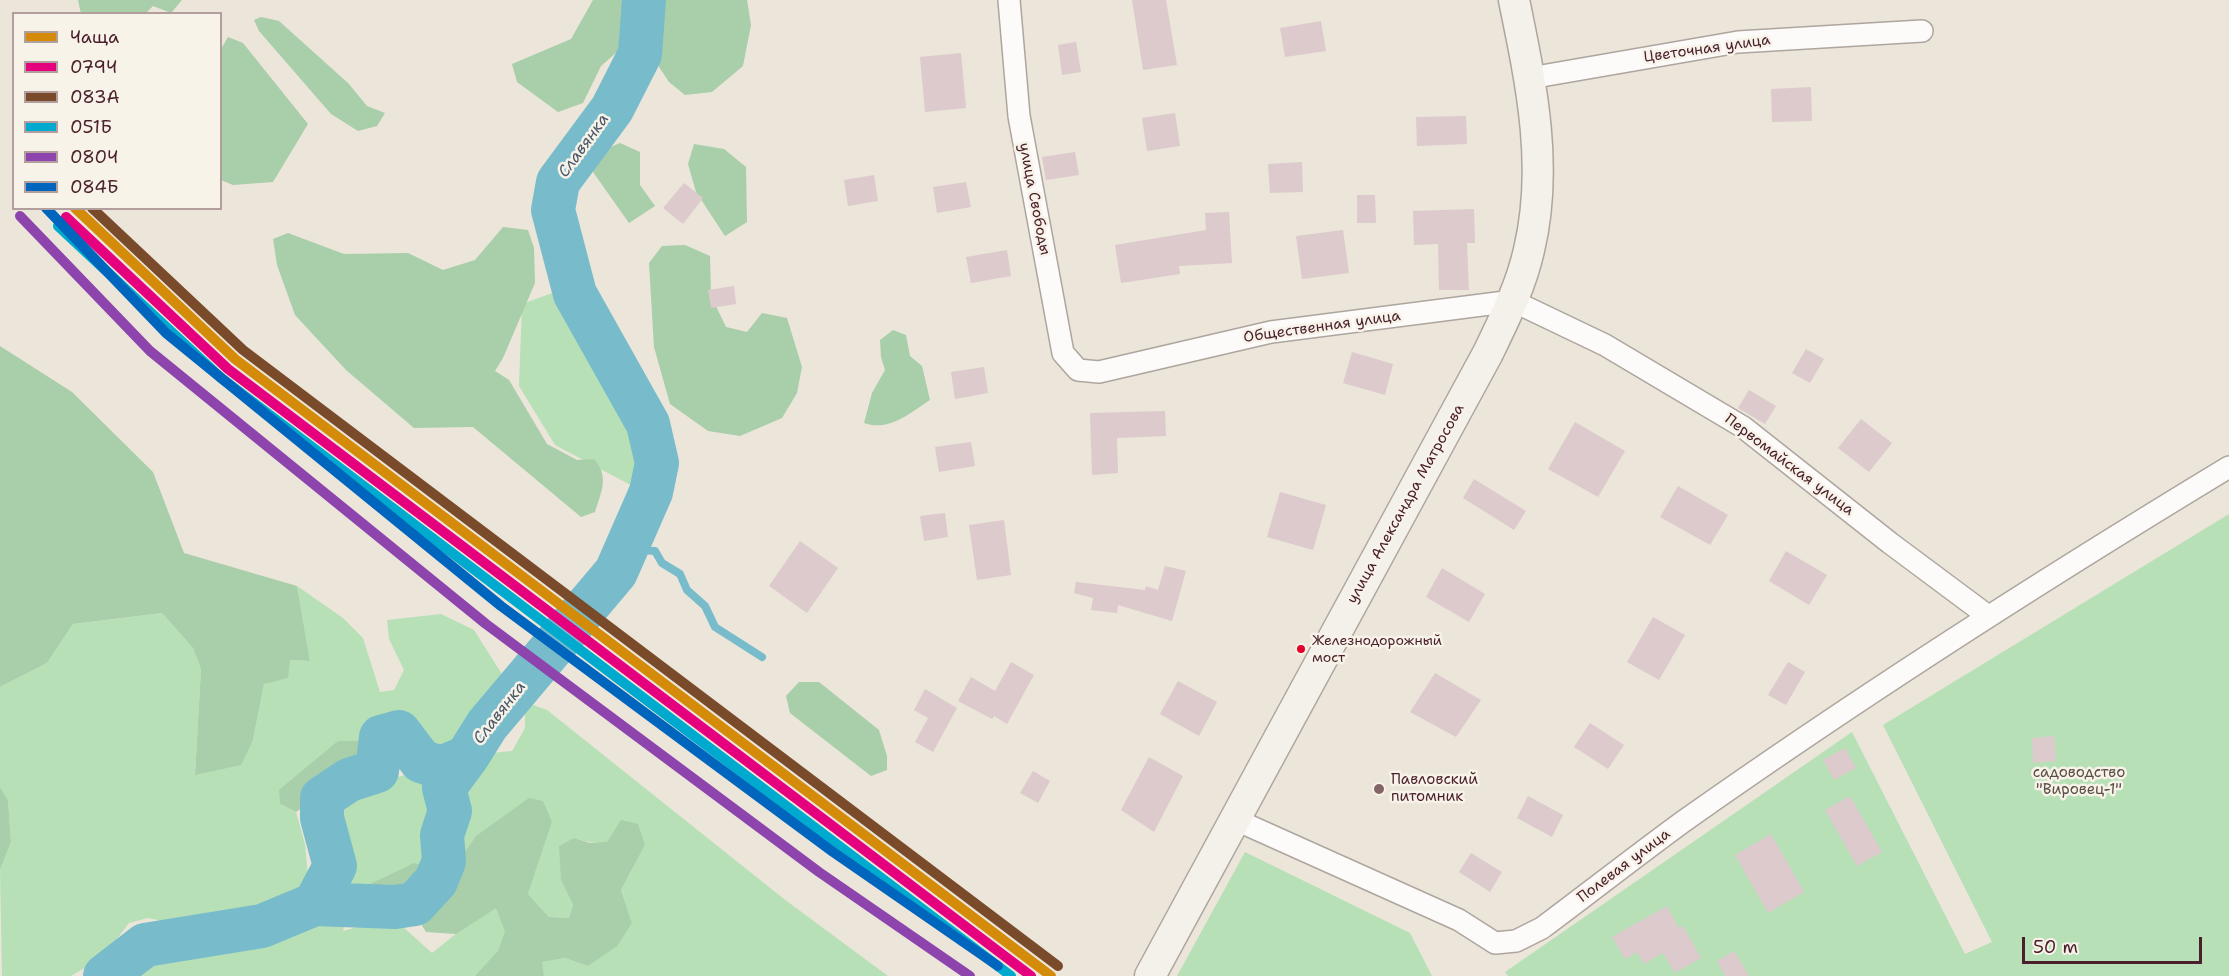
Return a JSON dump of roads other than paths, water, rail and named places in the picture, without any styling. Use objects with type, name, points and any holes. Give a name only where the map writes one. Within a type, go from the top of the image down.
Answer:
[{"type":"main road","name":"улица Александра Матросова","points":[[1150,976],[1483,363],[1513,301],[1529,252],[1537,209],[1539,164],[1530,78],[1514,0]]},
{"type":"street","name":"улица Свободы","points":[[1010,0],[1019,116],[1063,353],[1078,370],[1099,372]]},
{"type":"street","name":"Цветочная улица","points":[[1530,78],[1738,42],[1922,31]]},
{"type":"street","name":"Общественная улица","points":[[1099,372],[1271,332],[1513,301]]},
{"type":"street","name":"Первомайская улица","points":[[1513,301],[1605,345],[1743,427],[1890,543],[1988,616]]},
{"type":"street","name":"Полевая улица","points":[[1234,819],[1459,920],[1495,943],[1516,941],[1542,928],[1683,822],[1988,616],[2229,467]]},
{"type":"waterway","name":"Славянка","points":[[105,976],[145,945],[262,926],[315,904],[335,866],[322,818],[322,798],[349,780],[377,771],[381,737],[399,732],[421,761],[441,768],[467,757],[487,725],[616,572],[651,492],[657,463],[648,424],[575,294],[553,210],[558,182],[612,109],[640,54],[644,0]]},
{"type":"waterway","points":[[626,549],[655,551],[662,563],[680,574],[687,590],[705,606],[715,627],[762,657]]},
{"type":"waterway","points":[[315,904],[395,907],[415,904],[436,881],[444,861],[442,835],[450,811],[444,788],[467,757]]},
{"type":"place","name":"Железнодорожный мост","points":[[1301,649]]},
{"type":"place","name":"Павловский питомник","points":[[1379,789]]},
{"type":"park label","name":"садоводство \"Вировец-1\"","points":[[2079,782]]}]
